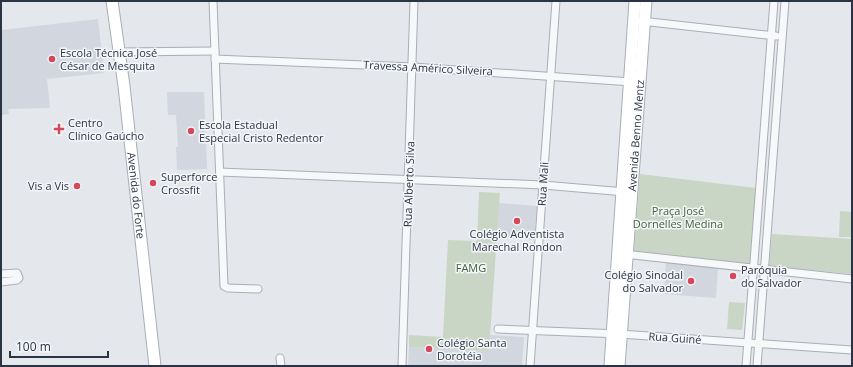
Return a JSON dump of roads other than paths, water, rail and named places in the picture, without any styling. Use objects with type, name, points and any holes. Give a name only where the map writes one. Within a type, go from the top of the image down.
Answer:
[{"type":"street","name":"Avenida do Forte","points":[[112,1],[120,52],[155,366]]},
{"type":"street","points":[[213,1],[224,287],[258,289]]},
{"type":"street","name":"Rua Alberto Silva","points":[[402,366],[414,1]]},
{"type":"street","name":"Rua Mali","points":[[530,366],[556,1]]},
{"type":"street","name":"Avenida Benno Mentz","points":[[635,1],[640,20]]},
{"type":"street","name":"Avenida Benno Mentz","points":[[610,366],[616,334],[640,20],[646,1]]},
{"type":"street","points":[[746,366],[774,1]]},
{"type":"street","points":[[757,366],[785,1]]},
{"type":"street","points":[[640,20],[782,37]]},
{"type":"street","points":[[120,52],[215,50]]},
{"type":"street","name":"Travessa Américo Silveira","points":[[215,59],[413,67],[551,75],[635,82]]},
{"type":"street","points":[[762,152],[773,153]]},
{"type":"street","points":[[220,172],[543,185],[627,192]]},
{"type":"street","points":[[622,254],[753,270],[852,279]]},
{"type":"street","points":[[1,274],[17,273],[19,278],[17,280],[1,282]]},
{"type":"street","name":"Rua Guiné","points":[[498,329],[616,334],[852,350]]},
{"type":"street","name":"Avenida Benno Mentz","points":[[616,334],[619,366]]},
{"type":"street","points":[[280,358],[281,366]]},
{"type":"place","name":"Escola Técnica José César de Mesquita","points":[[52,59]]},
{"type":"place","name":"Centro Clínico Gaúcho","points":[[59,129]]},
{"type":"place","name":"Escola Estadual Especial Cristo Redentor","points":[[191,131]]},
{"type":"place","name":"Superforce Crossfit","points":[[153,183]]},
{"type":"place","name":"Vis a Vis","points":[[77,186]]},
{"type":"place","name":"Colégio Adventista Marechal Rondon","points":[[517,221]]},
{"type":"place","name":"Paróquia do Salvador","points":[[733,276]]},
{"type":"place","name":"Colégio Sinodal do Salvador","points":[[691,281]]},
{"type":"place","name":"Colégio Santa Dorotéia","points":[[429,349]]},
{"type":"park label","name":"Praça José Dornelles Medina","points":[[678,217]]},
{"type":"park label","name":"FAMG","points":[[471,268]]}]
